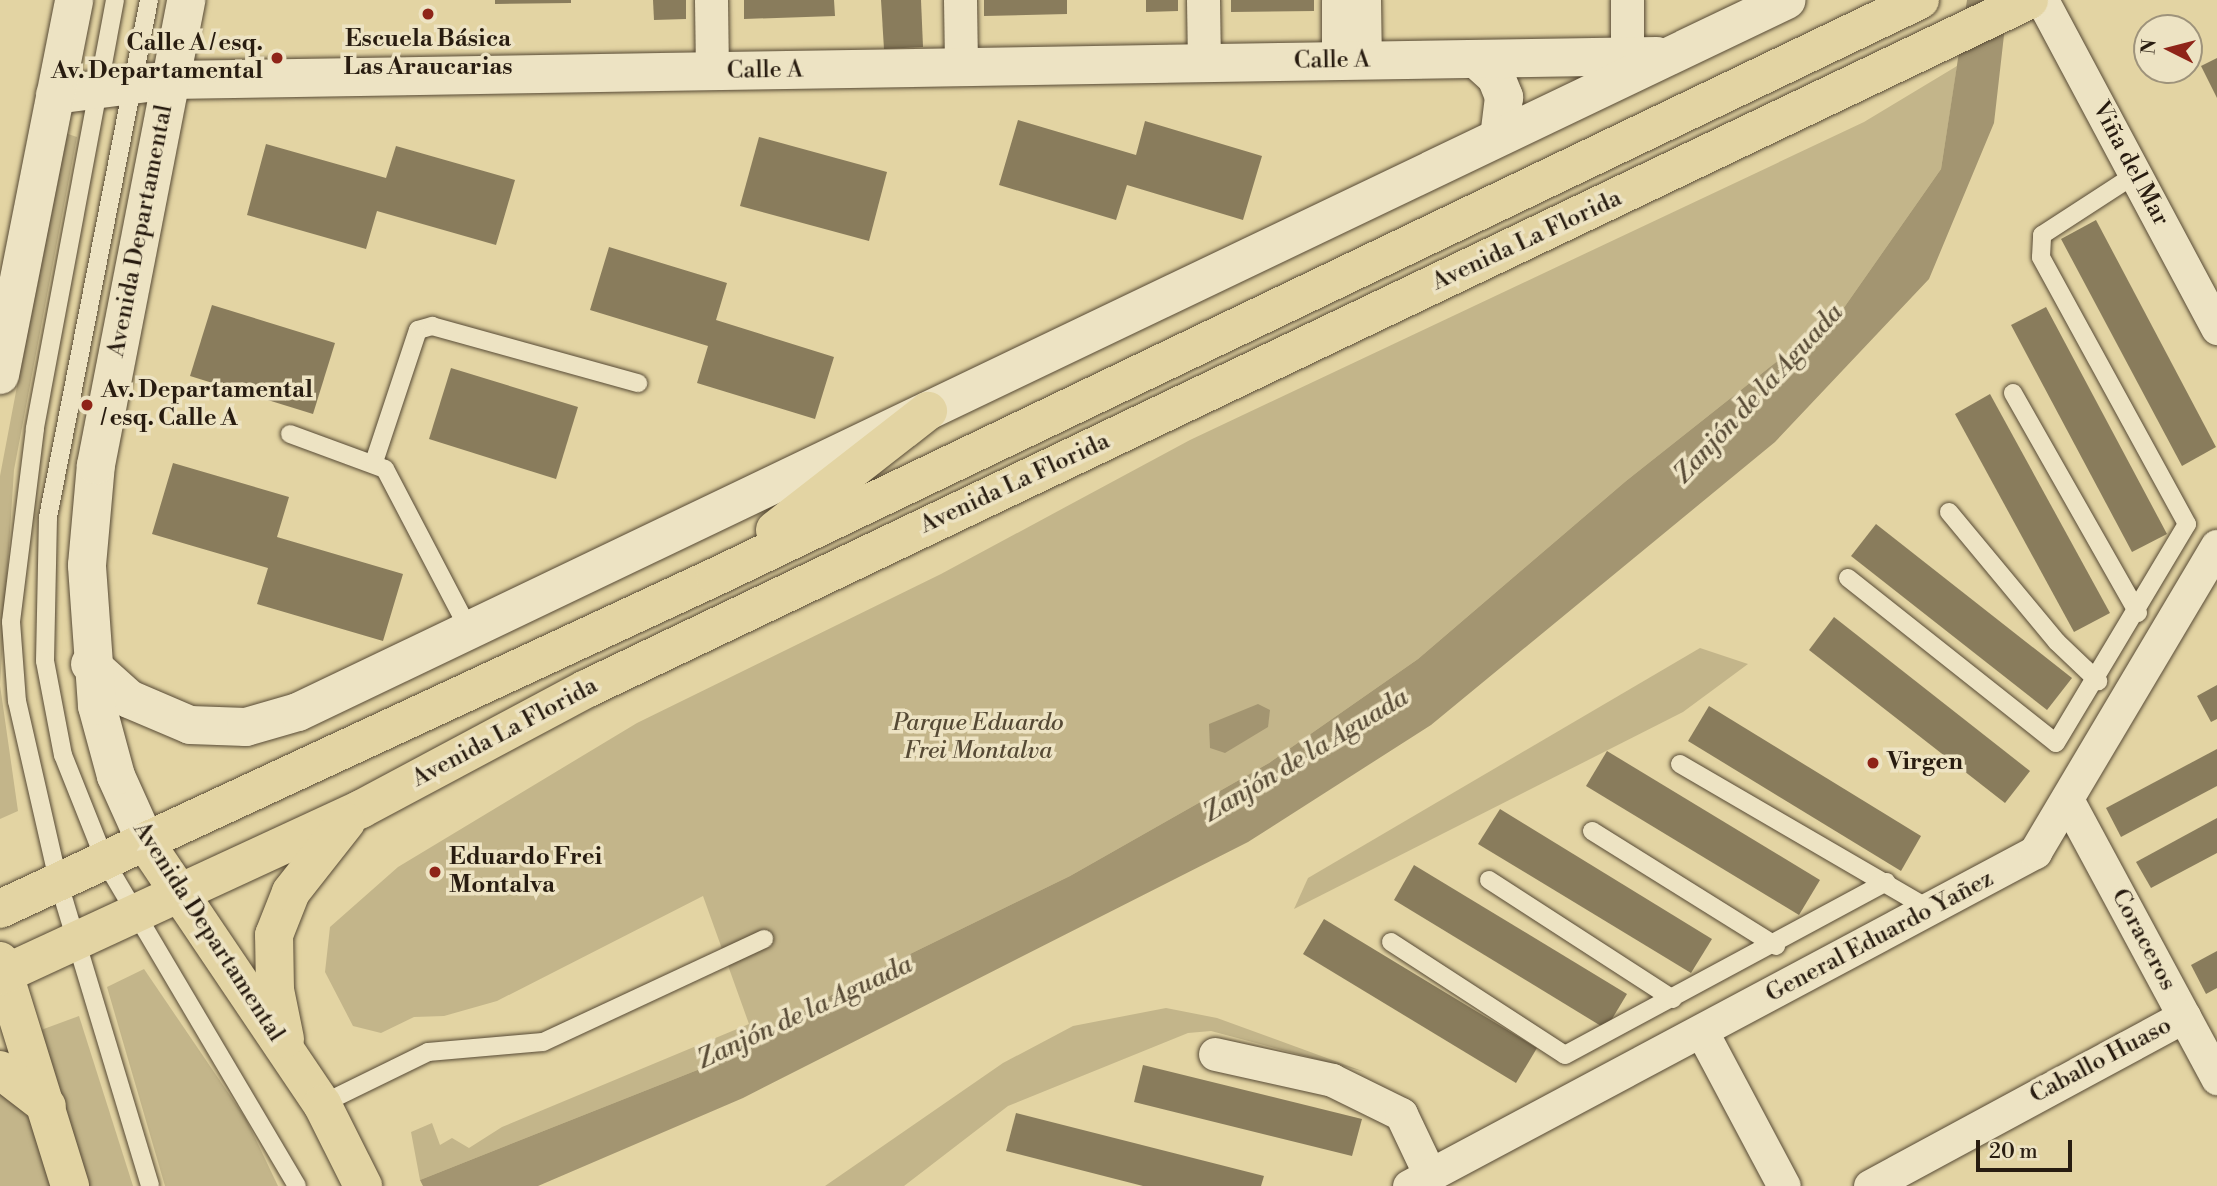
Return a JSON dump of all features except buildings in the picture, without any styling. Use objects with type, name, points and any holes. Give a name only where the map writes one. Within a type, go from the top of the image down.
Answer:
[{"type":"main road","name":"Avenida La Florida","points":[[0,909],[147,845],[715,577],[1920,0]]},
{"type":"main road","name":"Avenida La Florida","points":[[1,971],[77,943],[361,809],[586,689],[2030,2]]},
{"type":"main road","points":[[715,577],[928,411]]},
{"type":"main road","points":[[294,1064],[275,990],[274,934],[316,856],[361,809]]},
{"type":"main road","name":"Avenida Departamental","points":[[147,845],[322,1104],[363,1186]]},
{"type":"main road","points":[[1,971],[47,1105],[70,1186]]},
{"type":"main road","points":[[0,1070],[47,1105]]},
{"type":"street","points":[[0,375],[74,0]]},
{"type":"street","name":"Avenida Departamental","points":[[147,845],[112,764],[90,664],[87,565],[96,465],[186,0]]},
{"type":"street","points":[[711,0],[712,71]]},
{"type":"street","points":[[960,0],[961,67]]},
{"type":"street","points":[[1203,0],[1204,63]]},
{"type":"street","points":[[1338,0],[1352,61]]},
{"type":"street","points":[[1352,61],[1364,0]]},
{"type":"street","points":[[1627,0],[1627,56]]},
{"type":"street","points":[[90,664],[156,714],[190,725],[246,727],[298,712],[1787,0]]},
{"type":"street","name":"Viña del Mar","points":[[2030,2],[2136,174],[2217,328]]},
{"type":"street","name":"Calle A","points":[[55,95],[171,80],[1670,56]]},
{"type":"street","points":[[1476,59],[1496,77],[1504,97],[1499,136]]},
{"type":"street","name":"General Eduardo Yañez","points":[[1419,1180],[1702,1032],[2035,852],[2068,802],[2217,546]]},
{"type":"street","name":"Coraceros","points":[[2068,802],[2217,1078]]},
{"type":"street","name":"Caballo Huaso","points":[[1870,1186],[2184,1016]]},
{"type":"street","points":[[1702,1032],[1784,1186]]},
{"type":"street","points":[[1215,1054],[1332,1080],[1401,1114],[1419,1180]]},
{"type":"lane","points":[[115,0],[115,87],[43,565],[52,708],[78,801],[133,917],[282,1151],[297,1186]]},
{"type":"lane","points":[[149,0],[115,87],[35,429],[12,597],[18,701],[59,884],[150,1186]]},
{"type":"lane","points":[[1848,578],[2056,743],[2098,681],[2188,524],[2040,257],[2042,235],[2136,174]]},
{"type":"lane","points":[[374,462],[418,330],[432,326],[638,383]]},
{"type":"lane","points":[[2013,393],[2138,613]]},
{"type":"lane","points":[[290,435],[385,468],[469,630]]},
{"type":"lane","points":[[1948,512],[2098,681]]},
{"type":"lane","points":[[1680,764],[1931,910]]},
{"type":"lane","points":[[1592,831],[1776,946]]},
{"type":"lane","points":[[1489,880],[1673,999]]},
{"type":"lane","points":[[1391,942],[1565,1055],[1776,946],[1886,882]]},
{"type":"lane","points":[[322,1104],[428,1052],[543,1042],[764,939]]},
{"type":"green space","name":"Parque Eduardo Frei Montalva","points":[[1957,66],[1941,169],[1843,309],[1626,481],[1418,659],[1269,763],[1070,876],[863,977],[705,1067],[420,1180],[411,1132],[432,1123],[440,1145],[452,1138],[469,1148],[502,1127],[749,1024],[703,896],[497,1001],[444,1016],[414,1017],[381,1033],[353,1026],[325,972],[330,927],[398,867],[637,723],[941,574],[1190,440],[1864,122]]},
{"type":"green space","points":[[65,133],[77,137],[14,470],[0,685],[0,476]]},
{"type":"green space","points":[[1700,648],[1748,664],[1683,712],[1294,909],[1308,878]]},
{"type":"green space","points":[[0,685],[18,811],[0,819]]},
{"type":"green space","points":[[144,969],[246,1119],[278,1186],[165,1186],[107,987]]},
{"type":"green space","points":[[1166,1008],[1217,1018],[1365,1072],[1211,1031],[1188,1033],[1008,1106],[904,1186],[825,1186],[1003,1063],[1073,1026]]},
{"type":"green space","points":[[79,1016],[133,1186],[88,1186],[41,1030]]},
{"type":"green space","points":[[0,1088],[29,1118],[51,1186],[0,1186]]},
{"type":"water","name":"Zanjón de la Aguada","points":[[1967,0],[2008,0],[1994,123],[1929,279],[1775,442],[1431,725],[1248,842],[743,1098],[538,1186],[423,1186],[420,1180],[705,1067],[863,977],[1070,876],[1269,763],[1418,659],[1626,481],[1843,309],[1941,169]]},
{"type":"water","points":[[1258,704],[1270,710],[1268,727],[1225,753],[1210,748],[1209,724]]},
{"type":"place","name":"Escuela Básica Las Araucarias","points":[[428,14]]},
{"type":"place","name":"Calle A / esq. Av. Departamental","points":[[277,58]]},
{"type":"place","name":"Av. Departamental / esq. Calle A","points":[[87,405]]},
{"type":"place","name":"Virgen","points":[[1873,763]]},
{"type":"place","name":"Eduardo Frei Montalva","points":[[435,872]]}]
